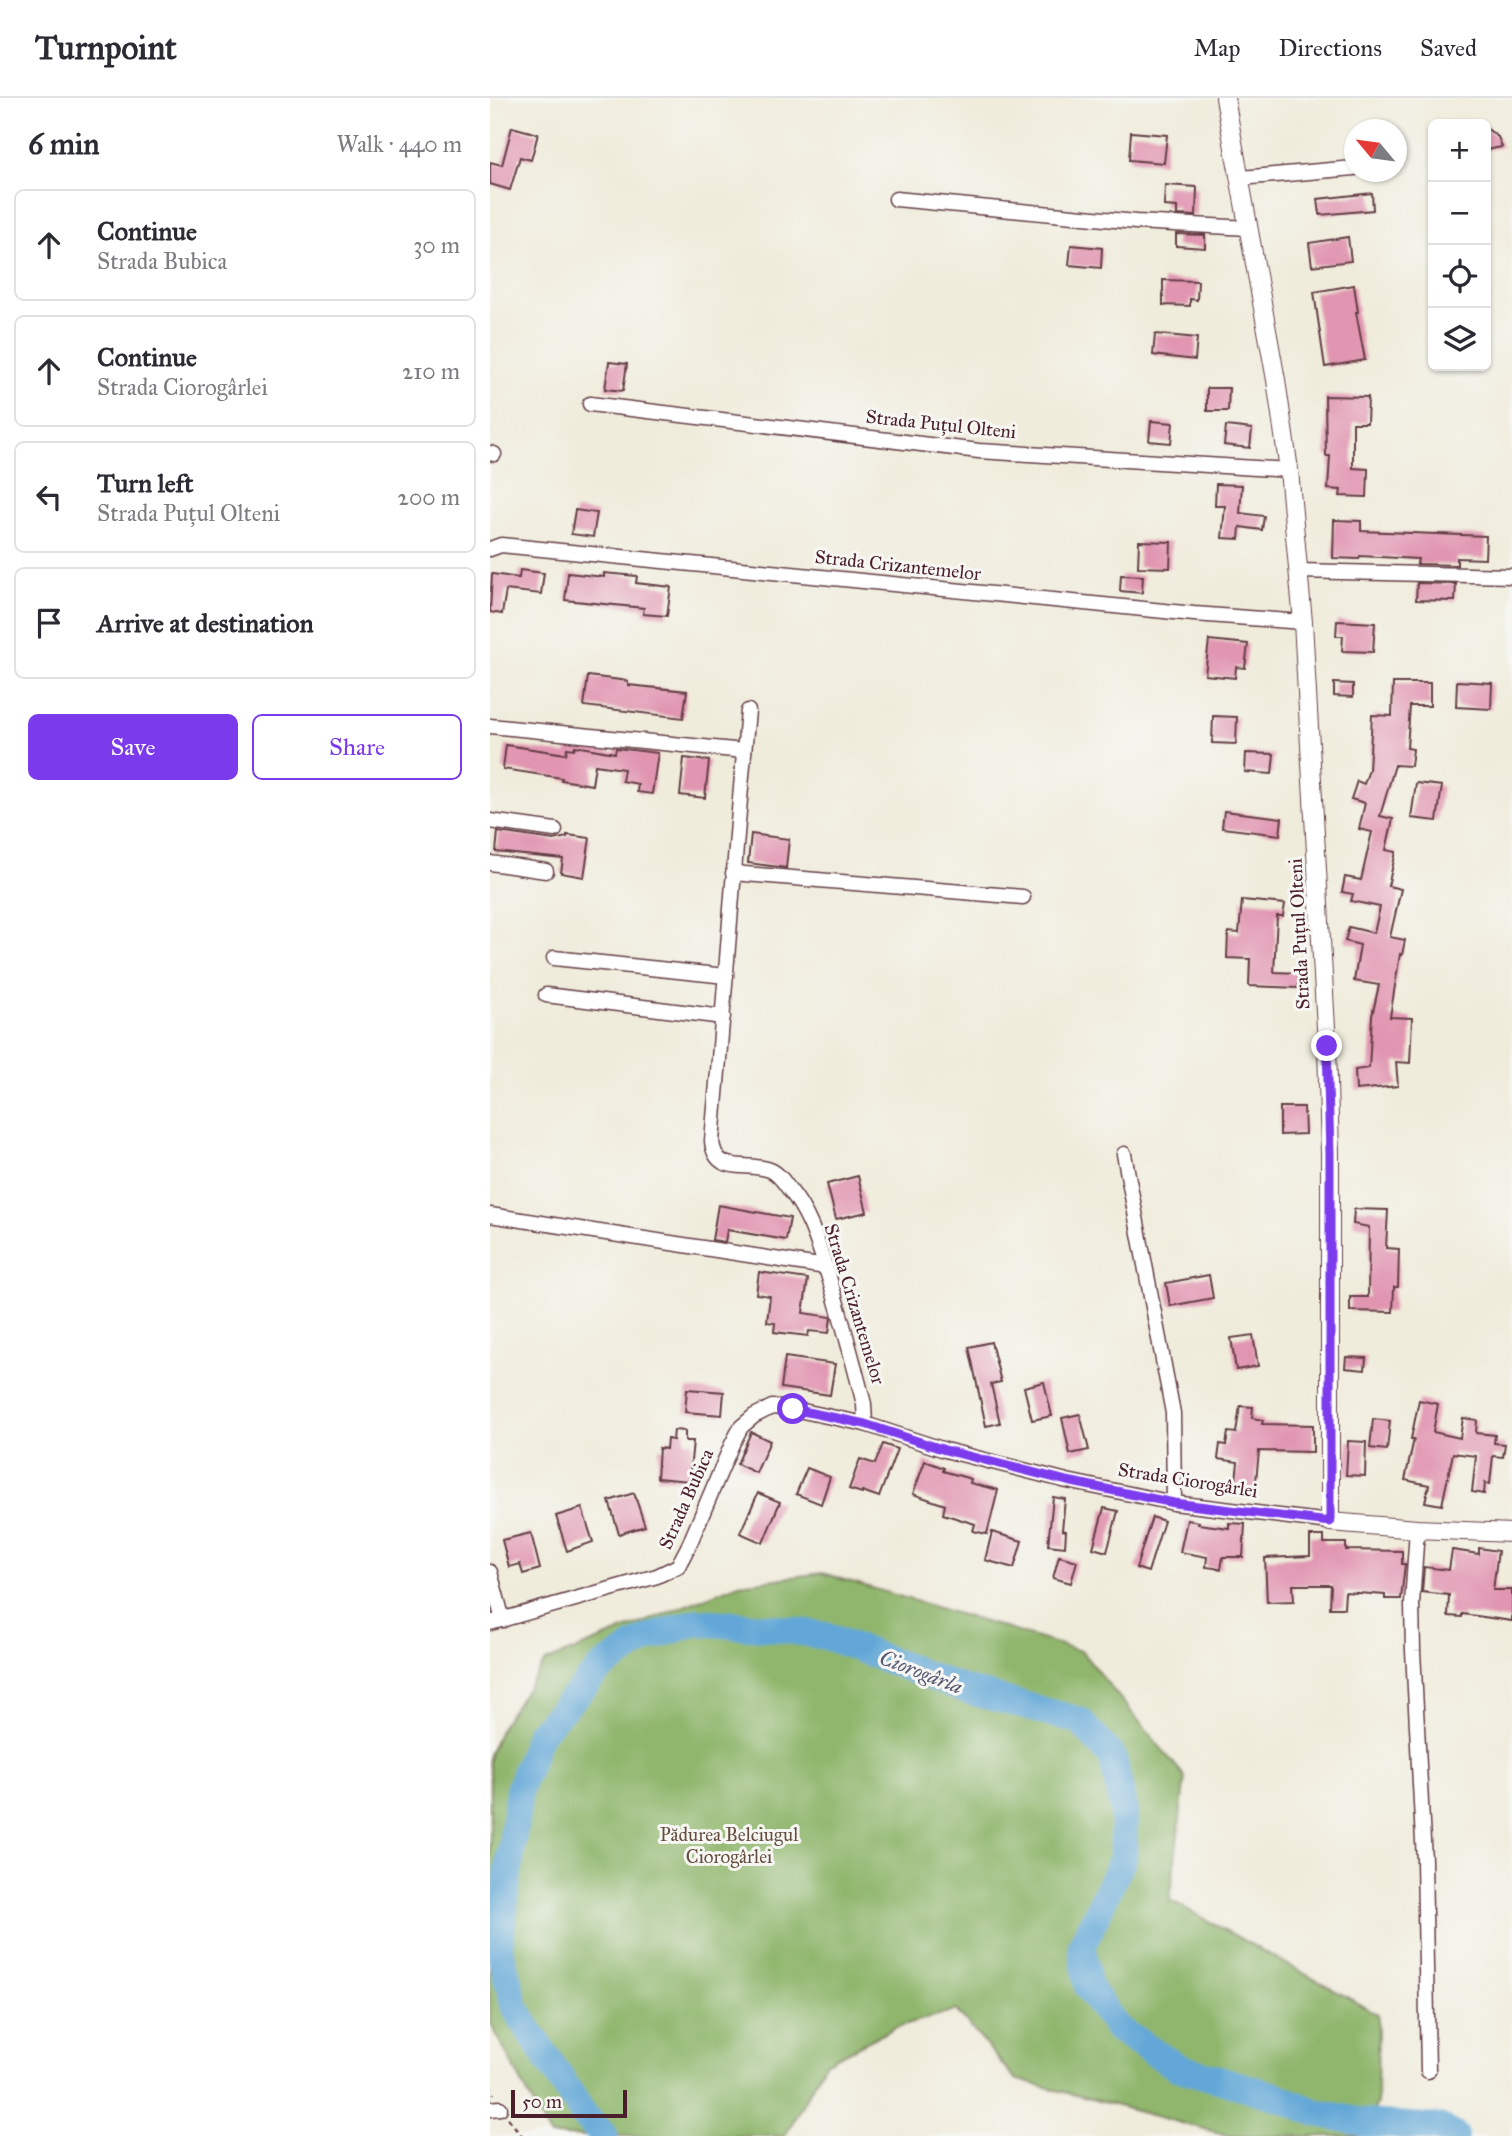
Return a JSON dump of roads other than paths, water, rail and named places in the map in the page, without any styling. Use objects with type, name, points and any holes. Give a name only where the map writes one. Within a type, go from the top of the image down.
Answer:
[{"type":"street","name":"Strada Puțul Olteni","points":[[1225,98],[1276,380],[1289,470],[1303,622],[1327,1046],[1330,1154],[1330,1522]]},
{"type":"street","points":[[1241,178],[1344,170]]},
{"type":"street","points":[[896,199],[1136,222],[1249,228]]},
{"type":"street","name":"Strada Puțul Olteni","points":[[590,404],[979,450],[1289,470]]},
{"type":"street","name":"Strada Crizantemelor","points":[[490,550],[501,545],[1194,614],[1303,622]]},
{"type":"street","points":[[1298,571],[1512,576]]},
{"type":"street","name":"Strada Crizantemelor","points":[[748,710],[713,1152],[723,1163],[769,1170],[776,1174],[805,1209],[826,1267],[864,1404],[865,1424]]},
{"type":"street","points":[[490,726],[744,751]]},
{"type":"street","points":[[490,821],[555,830]]},
{"type":"street","points":[[490,863],[546,871]]},
{"type":"street","points":[[733,873],[1023,897]]},
{"type":"street","points":[[554,958],[726,976]]},
{"type":"street","points":[[546,995],[723,1017]]},
{"type":"street","points":[[1125,1154],[1173,1413],[1174,1503]]},
{"type":"street","points":[[490,1215],[826,1267]]},
{"type":"street","name":"Strada Bubica","points":[[496,1622],[657,1576],[678,1566],[732,1444],[741,1427],[754,1416],[772,1408],[793,1409],[865,1424]]},
{"type":"street","name":"Strada Ciorogârlei","points":[[865,1424],[969,1456],[1067,1481],[1174,1503],[1330,1522],[1512,1533]]},
{"type":"street","points":[[1417,1529],[1412,1604],[1424,1860],[1427,2071]]},
{"type":"street","points":[[490,1572],[496,1622]]},
{"type":"waterway","name":"Ciorogârla","points":[[604,2136],[584,2115],[515,2008],[499,1946],[519,1790],[539,1734],[601,1668],[646,1639],[697,1622],[775,1628],[826,1636],[963,1689],[1080,1721],[1113,1758],[1124,1813],[1123,1858],[1082,1945],[1088,1987],[1118,2029],[1177,2067],[1279,2097],[1314,2112],[1365,2123],[1439,2128],[1455,2136]]},
{"type":"park label","name":"Pădurea Belciugul Ciorogârlei","points":[[729,1845]]}]
